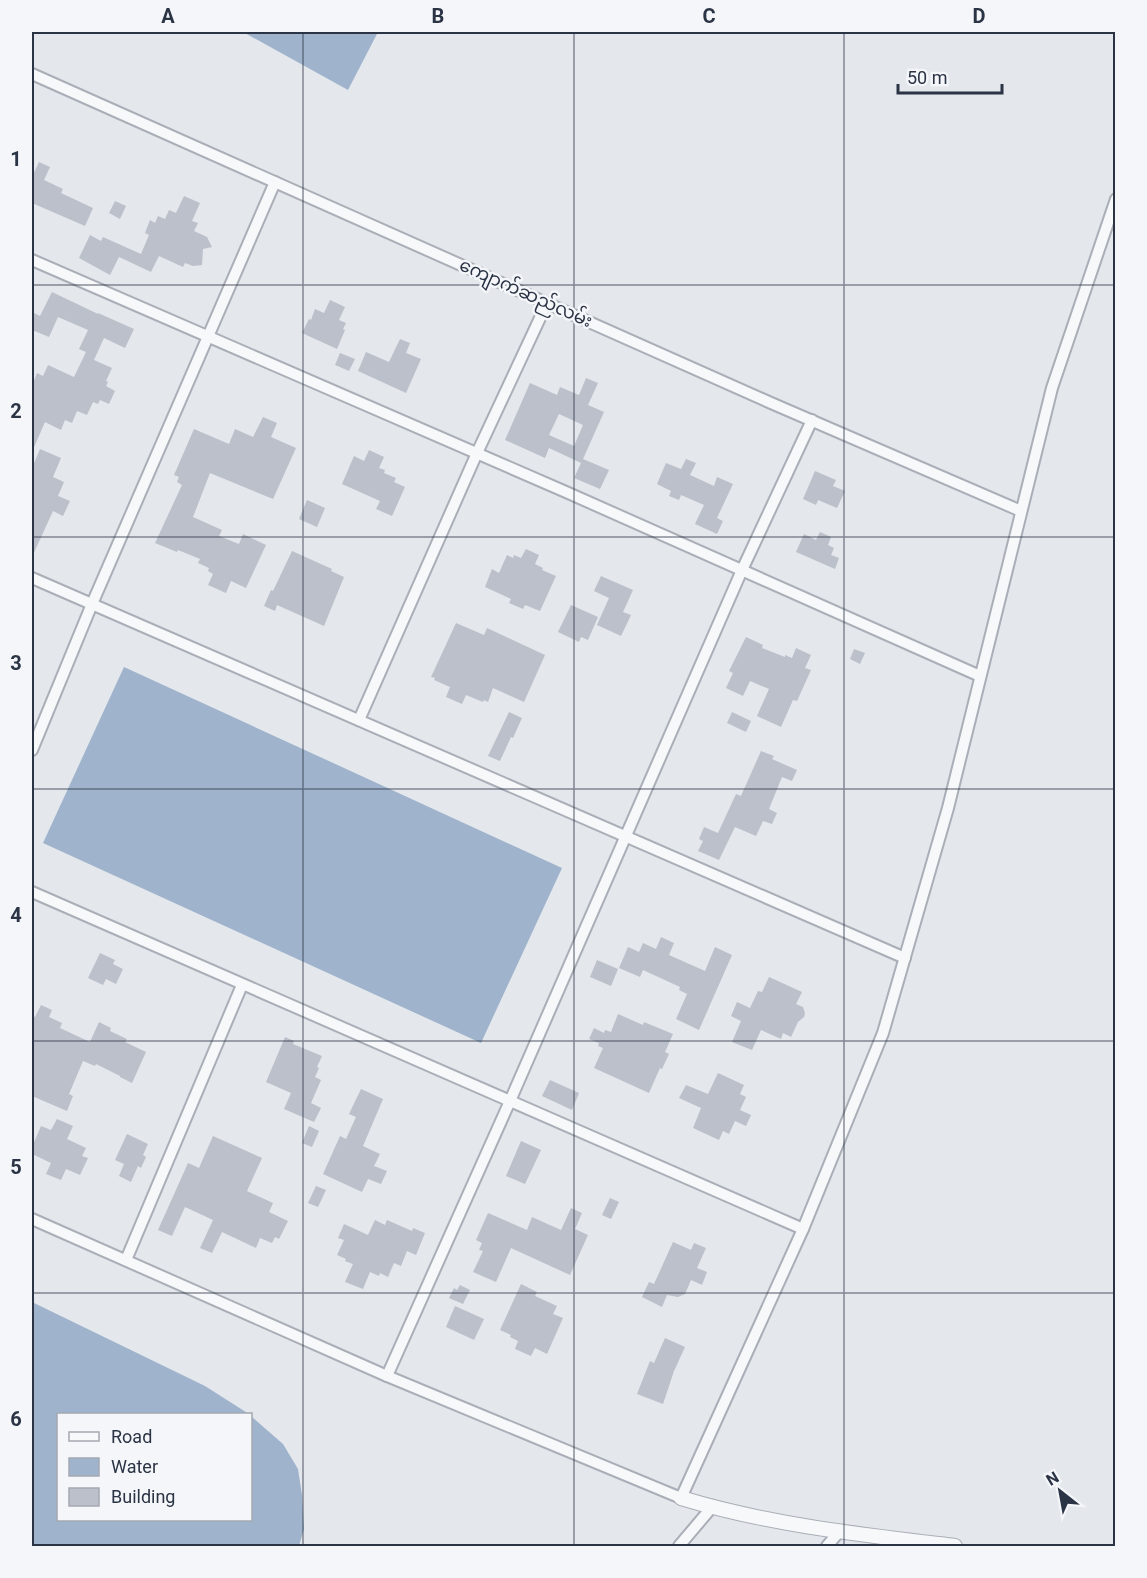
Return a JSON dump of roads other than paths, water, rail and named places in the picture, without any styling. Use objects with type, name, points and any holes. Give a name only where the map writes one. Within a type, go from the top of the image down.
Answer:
[{"type":"street","name":"ကျောက်ဆည်လမ်း","points":[[32,74],[1021,511]]},
{"type":"street","points":[[32,750],[92,604],[275,182]]},
{"type":"street","points":[[681,1498],[803,1229],[883,1033],[948,808],[1052,388],[1116,199]]},
{"type":"street","points":[[32,260],[477,453],[980,676]]},
{"type":"street","points":[[360,720],[477,453],[547,303]]},
{"type":"street","points":[[387,1376],[742,570],[812,420]]},
{"type":"street","points":[[32,578],[905,958]]},
{"type":"street","points":[[32,892],[803,1229]]},
{"type":"street","points":[[126,1260],[242,985]]},
{"type":"street","points":[[32,1219],[387,1376],[681,1498],[712,1507],[839,1532],[955,1546]]},
{"type":"street","points":[[679,1546],[712,1507]]},
{"type":"street","points":[[827,1546],[839,1532]]},
{"type":"water","points":[[243,32],[378,32],[348,90]]},
{"type":"water","points":[[124,667],[562,868],[481,1043],[43,843]]},
{"type":"water","points":[[32,1302],[205,1386],[247,1413],[57,1413],[57,1521],[252,1521],[252,1417],[283,1444],[298,1469],[304,1529],[299,1546],[32,1546]]}]
